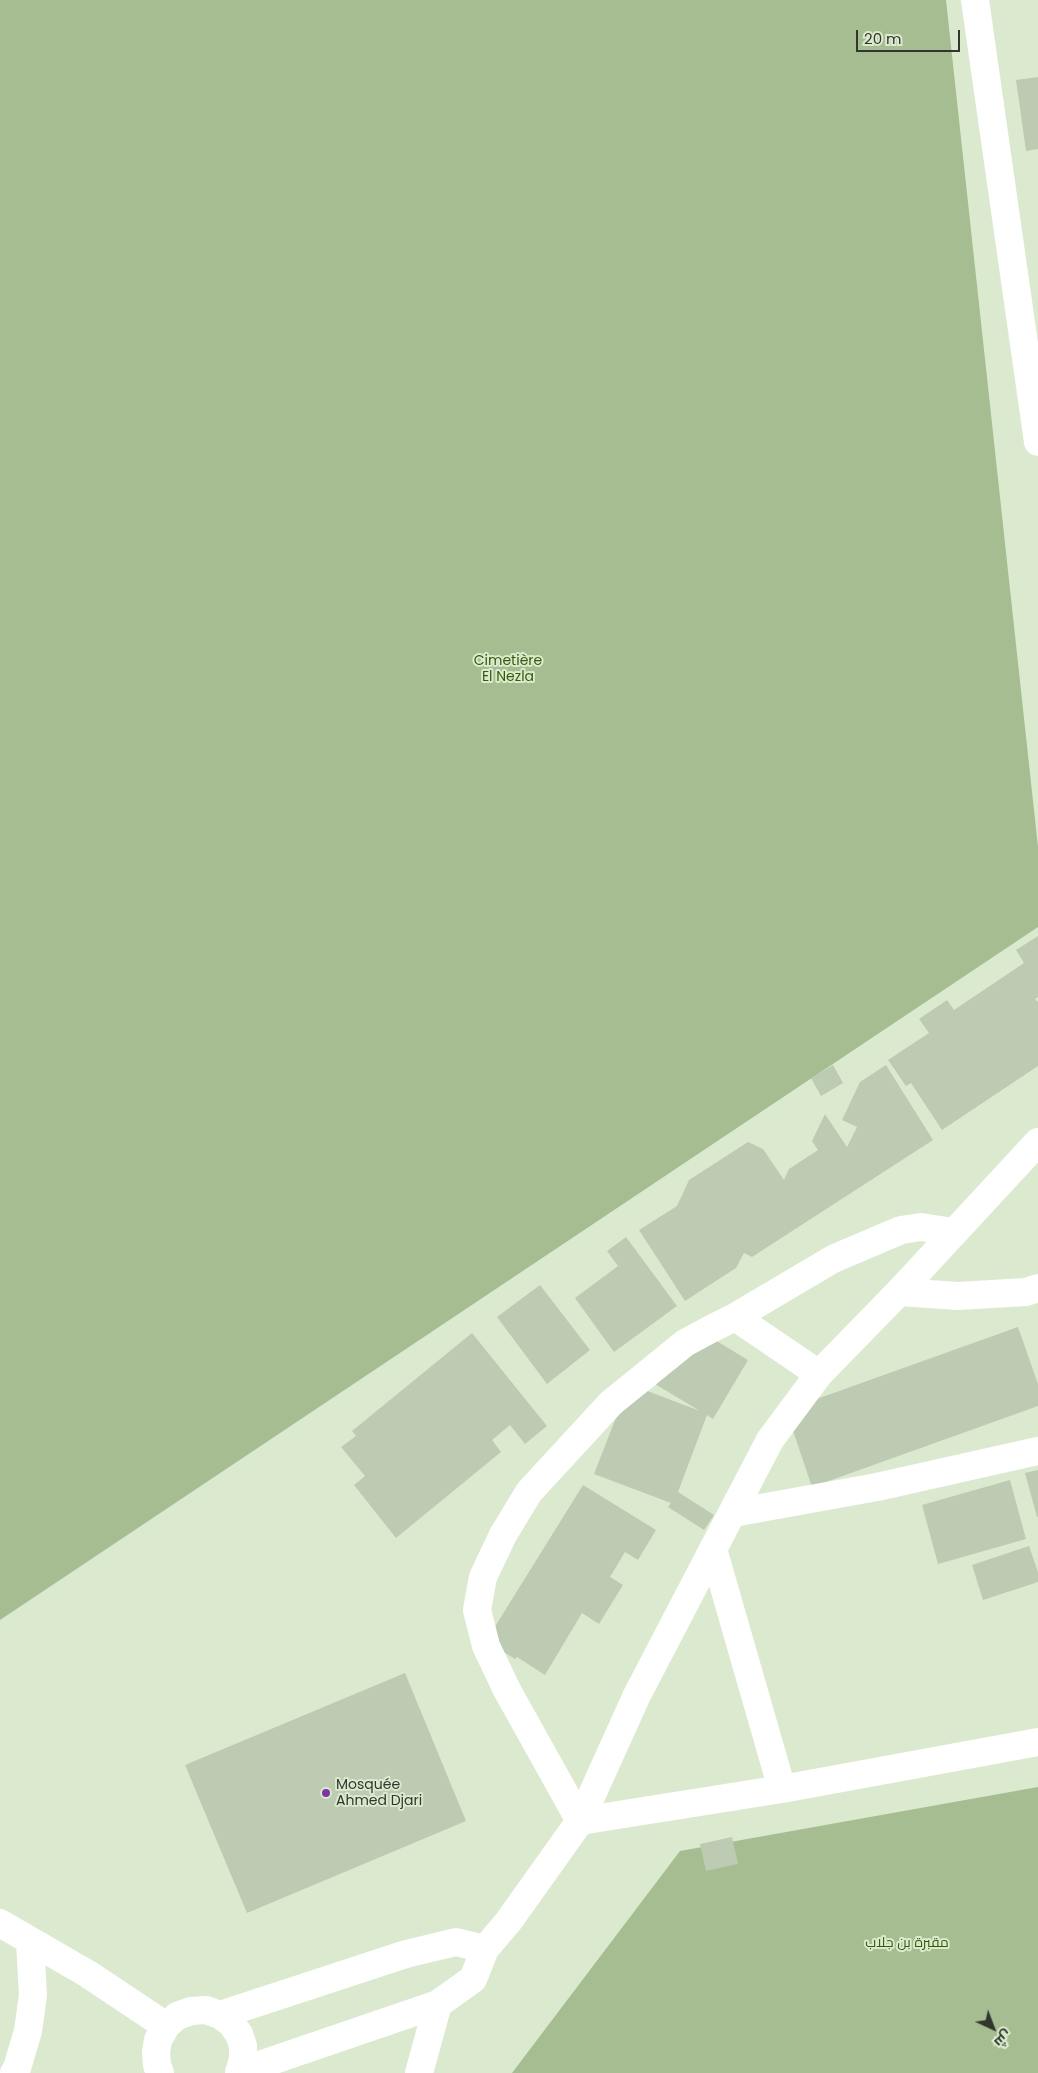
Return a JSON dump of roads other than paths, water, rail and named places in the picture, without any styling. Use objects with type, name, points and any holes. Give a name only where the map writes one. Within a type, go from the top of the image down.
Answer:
[{"type":"street","points":[[975,0],[1032,356],[1038,442]]},
{"type":"street","points":[[239,2073],[438,2004],[473,1979],[485,1949],[508,1922],[580,1821],[637,1695],[770,1440],[820,1374],[1038,1142]]},
{"type":"street","points":[[580,1821],[507,1690],[486,1646],[477,1610],[482,1577],[503,1535],[529,1492],[611,1403],[686,1343],[735,1317],[833,1259],[901,1230],[921,1227],[953,1232]]},
{"type":"street","points":[[899,1292],[958,1296],[1026,1292],[1038,1288]]},
{"type":"street","points":[[735,1317],[820,1374]]},
{"type":"street","points":[[733,1513],[877,1487],[1038,1451]]},
{"type":"street","points":[[714,1549],[782,1789]]},
{"type":"street","points":[[580,1821],[782,1789],[1038,1742]]},
{"type":"street","points":[[0,1923],[88,1974],[166,2026]]},
{"type":"street","points":[[14,2073],[28,2031],[33,1995],[30,1941]]},
{"type":"street","points":[[220,2015],[406,1954],[456,1942],[485,1949]]},
{"type":"street","points":[[419,2073],[438,2004]]},
{"type":"street","points":[[160,2073],[156,2052],[158,2040],[166,2026],[177,2016],[191,2011],[206,2010],[220,2015],[231,2023],[239,2034],[243,2046],[243,2059],[239,2073]]},
{"type":"place","name":"Mosquée Ahmed Djari","points":[[326,1793]]},
{"type":"park label","name":"Cimetière El Nezla","points":[[508,670]]},
{"type":"park label","name":"مقبرة بن جلاب","points":[[907,1943]]}]
